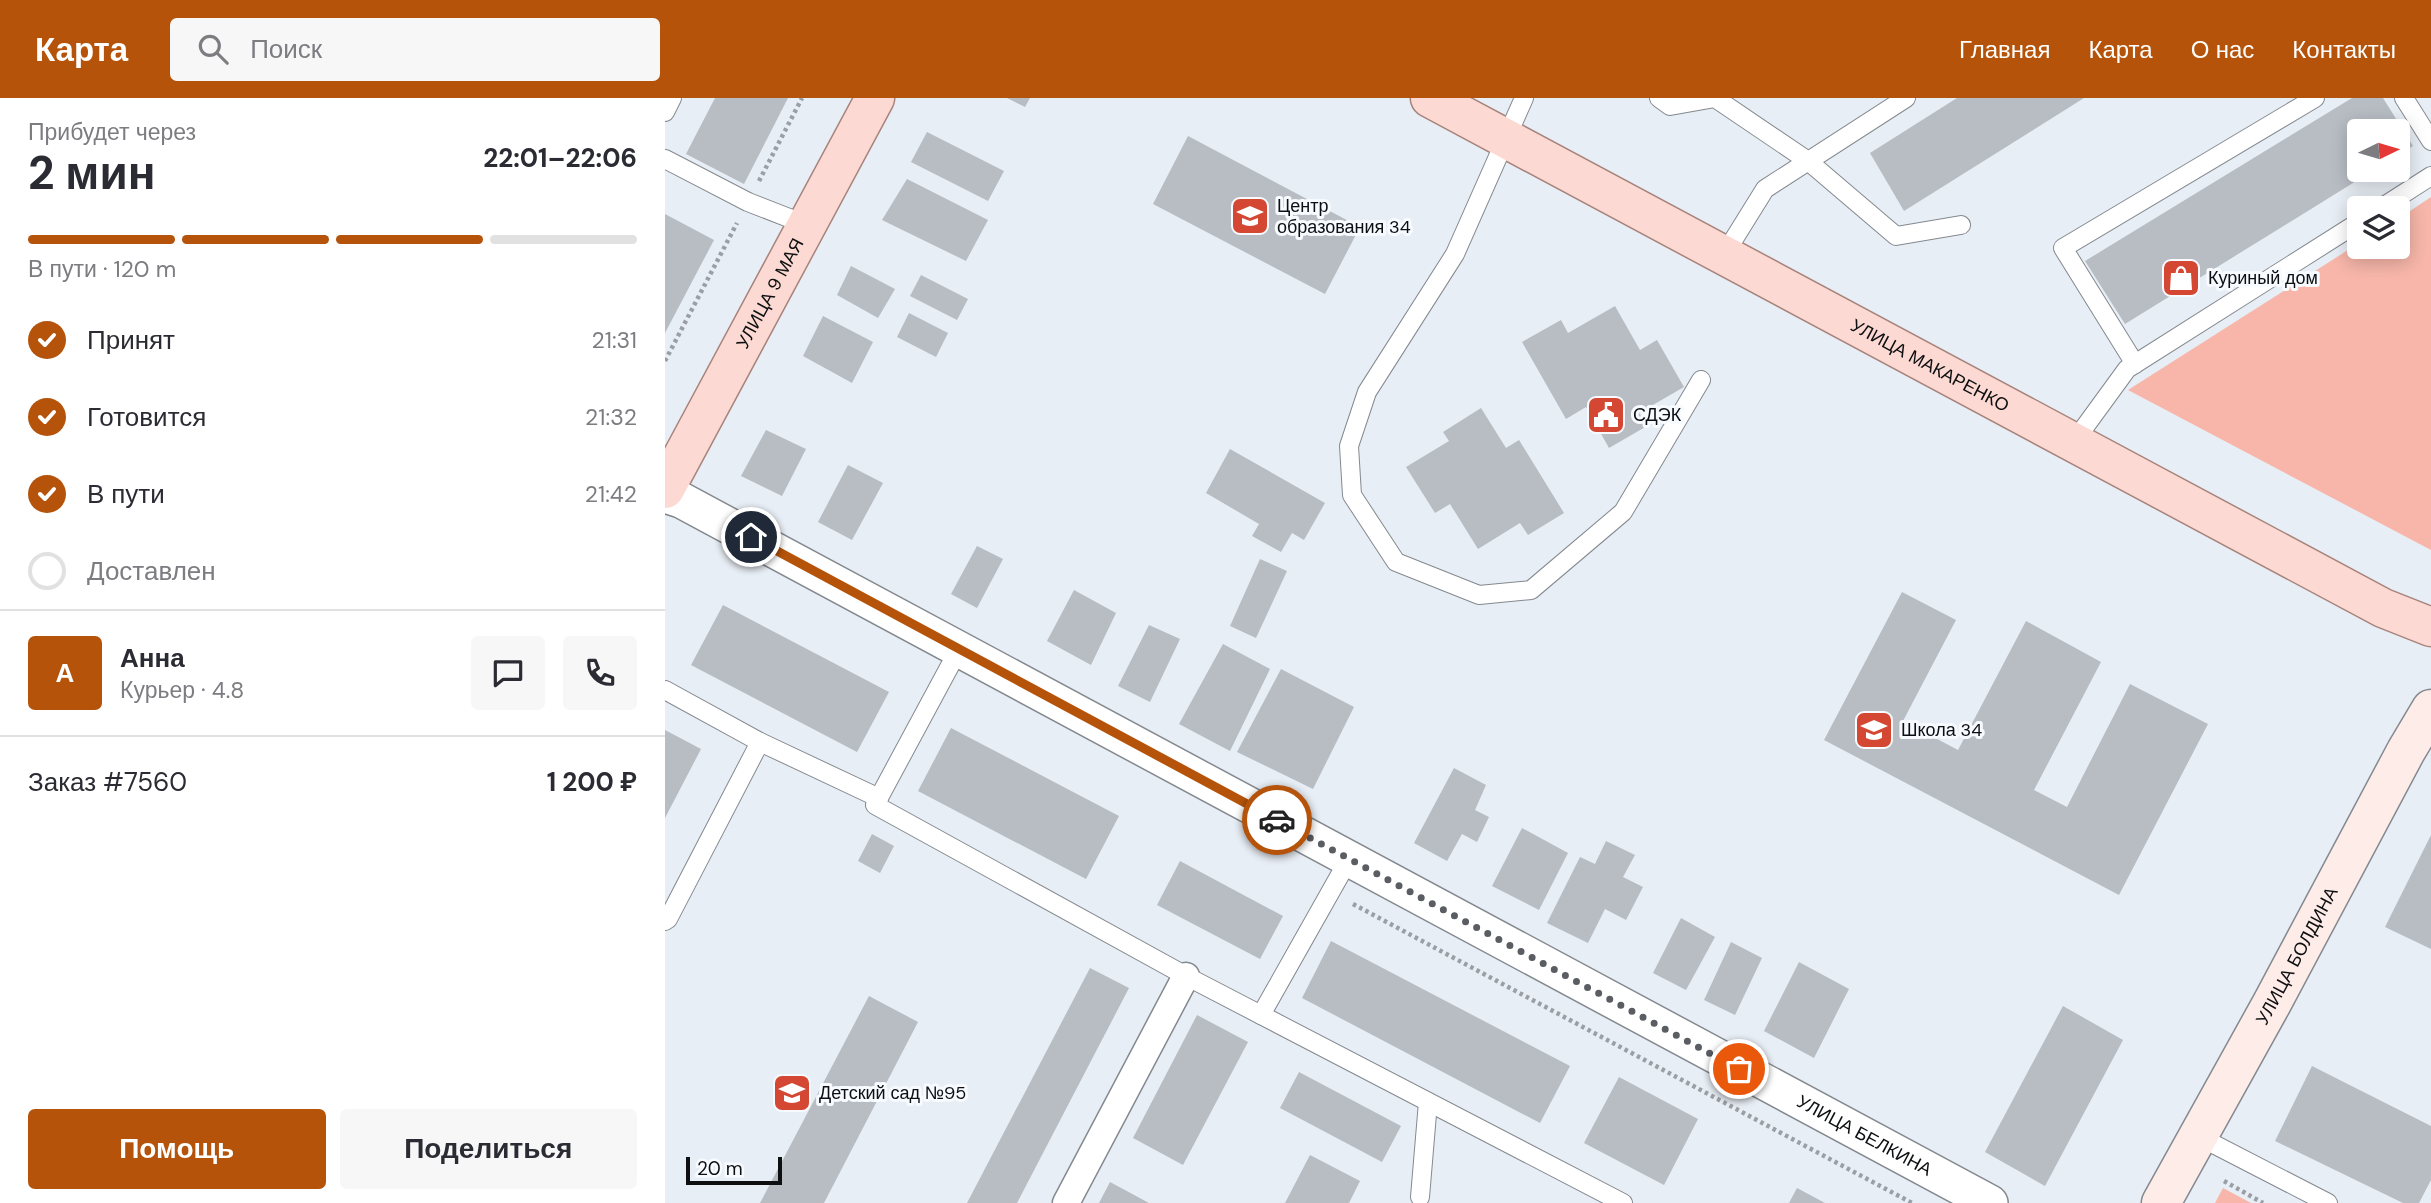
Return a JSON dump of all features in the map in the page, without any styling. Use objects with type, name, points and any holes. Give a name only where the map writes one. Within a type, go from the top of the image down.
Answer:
[{"type":"main road","name":"УЛИЦА 9 МАЯ","points":[[665,489],[876,98]]},
{"type":"main road","name":"УЛИЦА МАКАРЕНКО","points":[[1430,98],[2383,608],[2431,627]]},
{"type":"main road","name":"УЛИЦА БОЛДИНА","points":[[2161,1203],[2431,709]]},
{"type":"street","name":"УЛИЦА БЕЛКИНА","points":[[665,495],[681,500],[1990,1203]]},
{"type":"street","points":[[1066,1203],[1186,976]]},
{"type":"lane","points":[[665,112],[672,98]]},
{"type":"lane","points":[[1524,98],[1455,254],[1367,392],[1349,446],[1352,495],[1397,562],[1479,595],[1531,590],[1623,512],[1701,380]]},
{"type":"lane","points":[[1659,98],[1670,106],[1715,98],[1808,161],[1896,236],[1961,225]]},
{"type":"lane","points":[[1724,255],[1765,189],[1906,98]]},
{"type":"lane","points":[[2135,364],[2063,248],[2315,98]]},
{"type":"lane","points":[[2404,98],[2431,141]]},
{"type":"lane","points":[[665,159],[748,202],[807,225]]},
{"type":"lane","points":[[2400,196],[2431,176]]},
{"type":"lane","points":[[2073,443],[2127,369],[2347,230]]},
{"type":"lane","points":[[959,649],[876,804],[1186,976],[1623,1203]]},
{"type":"lane","points":[[665,690],[760,742],[879,798]]},
{"type":"lane","points":[[665,921],[760,742]]},
{"type":"lane","points":[[1261,1015],[1349,859]]},
{"type":"lane","points":[[1423,1201],[1428,1102]]},
{"type":"lane","points":[[2199,1136],[2328,1203]]},
{"type":"path","points":[[665,361],[802,98]]},
{"type":"path","points":[[1330,892],[1912,1203]]},
{"type":"path","points":[[2216,1176],[2263,1203]]},
{"type":"shaded area","points":[[2431,197],[2431,550],[2128,390],[2347,251],[2347,259],[2410,259],[2410,211]]},
{"type":"shaded area","points":[[2223,1188],[2251,1203],[2215,1203]]},
{"type":"building","points":[[715,98],[788,98],[744,184],[686,154]]},
{"type":"building","points":[[1007,98],[1030,98],[1025,107]]},
{"type":"building","points":[[1957,98],[2084,98],[1904,211],[1870,153]]},
{"type":"building","points":[[2352,98],[2383,98],[2396,119],[2347,119],[2347,182],[2355,182],[2125,324],[2085,261]]},
{"type":"building","points":[[927,132],[1004,171],[988,201],[911,162]]},
{"type":"building","points":[[1188,136],[1360,227],[1325,294],[1153,204]]},
{"type":"building","points":[[907,179],[988,220],[966,261],[882,220]]},
{"type":"building","points":[[665,214],[714,240],[665,333]]},
{"type":"building","points":[[851,266],[895,289],[878,318],[837,295]]},
{"type":"building","points":[[921,275],[968,299],[957,320],[910,296]]},
{"type":"building","points":[[1615,306],[1640,350],[1657,340],[1684,387],[1639,413],[1647,426],[1609,448],[1586,407],[1566,419],[1522,342],[1561,320],[1568,333]]},
{"type":"building","points":[[909,313],[948,333],[936,357],[897,337]]},
{"type":"building","points":[[823,316],[873,342],[852,383],[803,356]]},
{"type":"building","points":[[1481,408],[1506,448],[1519,440],[1564,513],[1528,535],[1520,523],[1478,549],[1450,504],[1435,513],[1406,467],[1449,441],[1443,432]]},
{"type":"building","points":[[766,430],[806,449],[782,496],[741,476]]},
{"type":"building","points":[[1230,449],[1325,503],[1304,540],[1292,533],[1281,552],[1252,536],[1259,524],[1206,493]]},
{"type":"building","points":[[848,465],[883,483],[852,540],[818,522]]},
{"type":"building","points":[[977,546],[1003,559],[977,608],[951,594]]},
{"type":"building","points":[[1260,559],[1287,571],[1256,638],[1230,626]]},
{"type":"building","points":[[1074,590],[1116,613],[1091,665],[1047,641]]},
{"type":"building","points":[[1902,592],[1956,620],[1903,721],[1958,750],[2026,621],[2101,662],[2034,790],[2067,807],[2130,684],[2208,724],[2119,895],[1824,740]]},
{"type":"building","points":[[723,605],[889,692],[857,752],[691,665]]},
{"type":"building","points":[[1149,625],[1180,639],[1150,702],[1118,686]]},
{"type":"building","points":[[1223,644],[1270,669],[1230,751],[1179,724]]},
{"type":"building","points":[[1281,669],[1354,707],[1313,789],[1237,752]]},
{"type":"building","points":[[951,728],[1119,816],[1086,879],[918,791]]},
{"type":"building","points":[[665,730],[701,749],[665,818]]},
{"type":"building","points":[[1454,768],[1486,785],[1475,810],[1489,817],[1477,842],[1462,834],[1447,861],[1414,843]]},
{"type":"building","points":[[1522,828],[1568,853],[1539,910],[1492,886]]},
{"type":"building","points":[[872,834],[894,846],[880,873],[858,861]]},
{"type":"building","points":[[2431,835],[2431,949],[2385,927]]},
{"type":"building","points":[[1606,841],[1635,855],[1623,877],[1643,887],[1626,920],[1605,909],[1588,943],[1547,923],[1580,857],[1595,864]]},
{"type":"building","points":[[1180,861],[1283,916],[1260,959],[1157,905]]},
{"type":"building","points":[[1681,918],[1715,937],[1686,990],[1653,973]]},
{"type":"building","points":[[1331,941],[1570,1066],[1540,1123],[1302,998]]},
{"type":"building","points":[[1731,942],[1762,958],[1735,1015],[1704,1000]]},
{"type":"building","points":[[1799,962],[1849,989],[1814,1058],[1764,1031]]},
{"type":"building","points":[[1090,968],[1129,988],[1017,1203],[967,1203]]},
{"type":"building","points":[[869,996],[918,1022],[824,1203],[760,1203]]},
{"type":"building","points":[[2063,1006],[2123,1040],[2045,1186],[1985,1152]]},
{"type":"building","points":[[1197,1015],[1248,1042],[1183,1165],[1133,1138]]},
{"type":"building","points":[[2312,1066],[2431,1126],[2431,1180],[2419,1203],[2403,1203],[2275,1141]]},
{"type":"building","points":[[1299,1072],[1401,1126],[1382,1162],[1280,1108]]},
{"type":"building","points":[[1619,1077],[1698,1119],[1664,1185],[1584,1143]]},
{"type":"building","points":[[1310,1155],[1360,1181],[1349,1203],[1285,1203]]},
{"type":"building","points":[[1110,1182],[1149,1203],[1099,1203]]},
{"type":"building","points":[[1797,1188],[1825,1203],[1789,1203]]},
{"type":"way so far","points":[[1277,820],[1739,1069]]},
{"type":"place","name":"Центр образования 34","points":[[1250,216]]},
{"type":"place","name":"Куриный дом","points":[[2181,278]]},
{"type":"place","name":"СДЭК","points":[[1606,415]]},
{"type":"place","name":"Школа 34","points":[[1874,730]]},
{"type":"place","name":"Детский сад №95","points":[[792,1093]]},
{"type":"route","points":[[751,537],[1277,820]]}]
